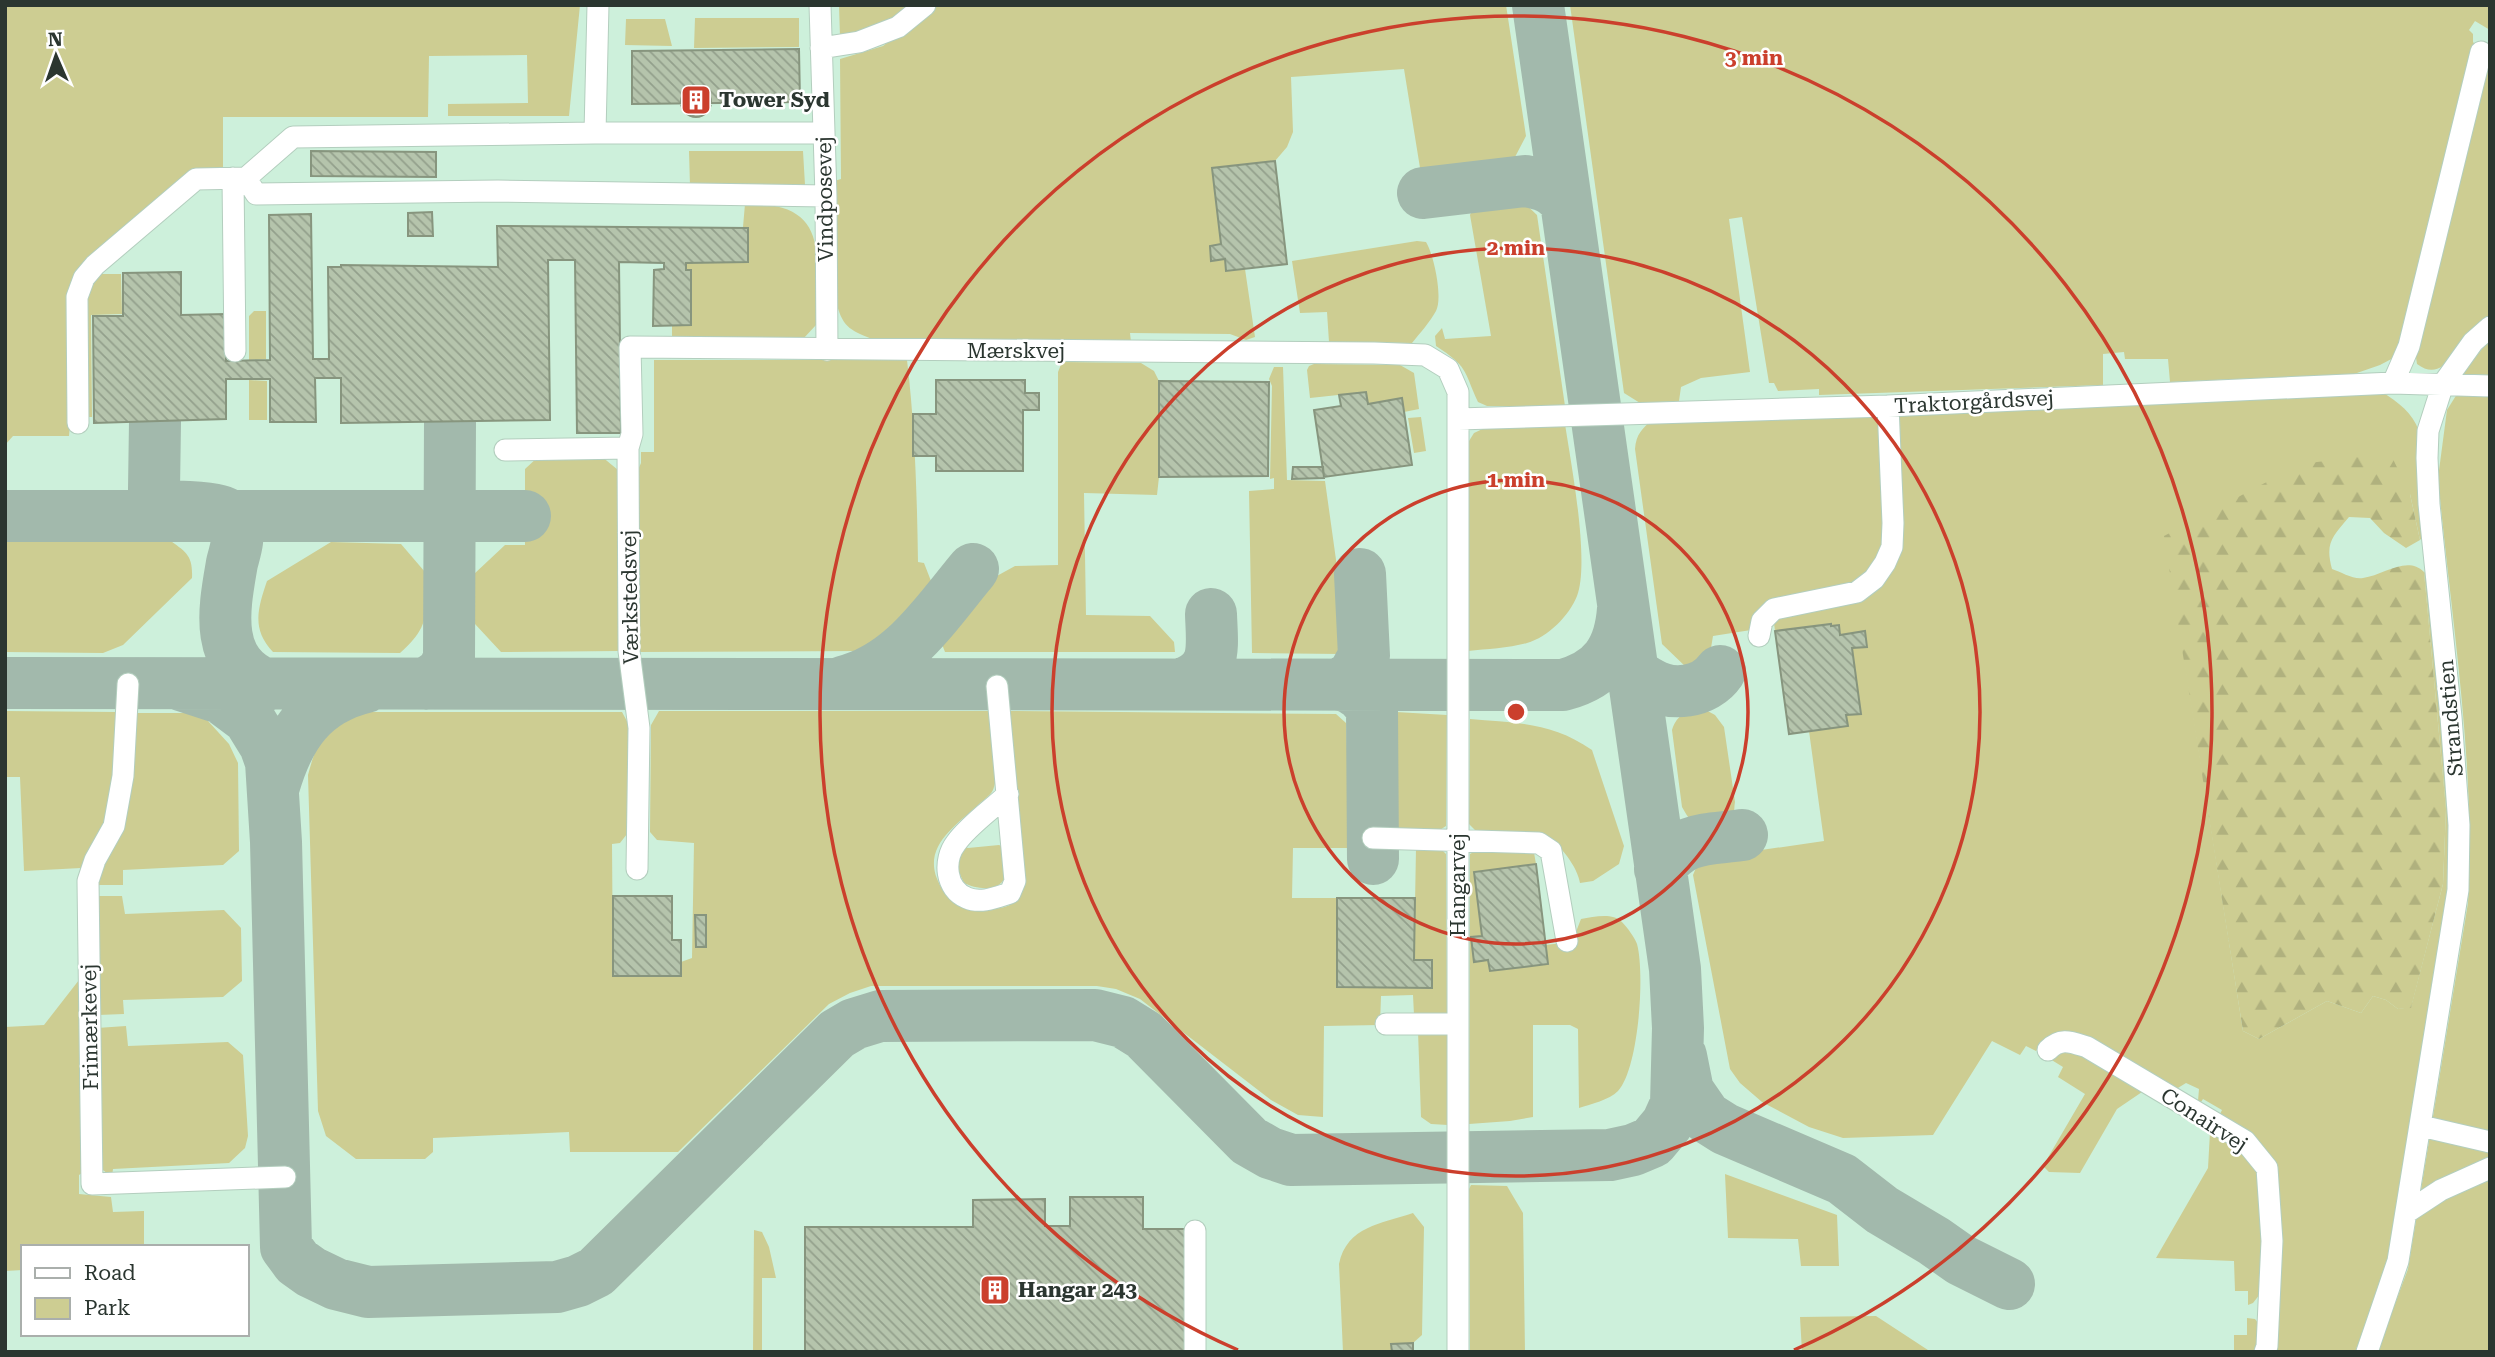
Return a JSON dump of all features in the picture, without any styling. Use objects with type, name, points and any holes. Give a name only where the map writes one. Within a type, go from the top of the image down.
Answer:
[{"type":"lane","points":[[595,133],[598,5]]},
{"type":"lane","name":"Vindposevej","points":[[820,5],[826,196],[827,350]]},
{"type":"lane","points":[[821,48],[859,42],[898,27],[925,5]]},
{"type":"lane","points":[[2393,383],[2409,346],[2481,52]]},
{"type":"lane","points":[[78,423],[77,296],[84,278],[95,265],[196,179],[239,178],[293,137],[824,133]]},
{"type":"lane","points":[[239,178],[257,194],[498,191],[826,196]]},
{"type":"lane","points":[[235,351],[239,178]]},
{"type":"lane","name":"Strandstien","points":[[2367,1352],[2398,1261],[2458,890],[2458,798],[2429,504],[2428,431],[2443,384],[2473,342],[2490,327]]},
{"type":"lane","name":"Mærskvej","points":[[628,448],[632,434],[630,347],[1425,355],[1448,369],[1458,392],[1458,419]]},
{"type":"lane","name":"Traktorgårdsvej","points":[[1458,419],[1888,406],[2393,383],[2490,386]]},
{"type":"lane","points":[[1759,636],[1762,621],[1774,609],[1857,592],[1874,579],[1885,563],[1892,547],[1893,523],[1888,406]]},
{"type":"lane","name":"Hangarvej","points":[[1458,419],[1458,1352]]},
{"type":"lane","points":[[505,450],[628,448]]},
{"type":"lane","name":"Værkstedsvej","points":[[628,448],[629,652],[639,728],[637,869]]},
{"type":"lane","name":"Frimærkevej","points":[[128,684],[122,776],[114,826],[95,860],[88,881],[92,1184],[285,1177]]},
{"type":"lane","points":[[997,686],[1007,794],[1015,881],[1010,892],[990,900],[968,899],[956,890],[948,875],[949,856],[956,842],[1007,794]]},
{"type":"lane","points":[[1373,838],[1539,843],[1551,851],[1567,941]]},
{"type":"lane","points":[[1386,1024],[1458,1024]]},
{"type":"lane","name":"Conairvej","points":[[2048,1050],[2055,1043],[2066,1040],[2087,1047],[2245,1141],[2267,1168],[2272,1241],[2267,1346],[2264,1352]]},
{"type":"lane","points":[[2421,1126],[2490,1142]]},
{"type":"lane","points":[[2406,1213],[2441,1190],[2490,1168]]},
{"type":"lane","points":[[1195,1231],[1195,1352]]},
{"type":"shaded area","points":[[5,5],[2490,5],[2490,1352],[5,1352]]},
{"type":"green space","points":[[5,5],[580,5],[569,116],[448,116],[448,104],[528,103],[527,55],[429,56],[428,117],[223,117],[223,170],[84,266],[69,436],[13,436],[5,445]]},
{"type":"green space","points":[[839,5],[915,5],[895,21],[840,37]]},
{"type":"green space","points":[[935,5],[1506,5],[1526,136],[1515,157],[1496,166],[1421,174],[1404,69],[1291,77],[1293,132],[1287,147],[1221,244],[1210,246],[1211,261],[1225,259],[1227,271],[1245,269],[1255,337],[1246,340],[1230,334],[1130,333],[1131,342],[872,339],[858,333],[844,322],[836,301],[834,181],[841,179],[840,59],[883,46]]},
{"type":"green space","points":[[1570,5],[2490,5],[2490,30],[2475,21],[2469,30],[2478,48],[2397,356],[2380,365],[2354,374],[2170,382],[2168,359],[2125,359],[2124,352],[2103,354],[2103,385],[1819,395],[1819,389],[1778,391],[1774,383],[1769,383],[1742,217],[1729,219],[1750,372],[1701,378],[1681,387],[1679,401],[1640,403],[1624,393]]},
{"type":"green space","points":[[695,18],[799,18],[799,47],[694,48]]},
{"type":"green space","points":[[626,19],[665,19],[672,46],[625,45]]},
{"type":"green space","points":[[2490,48],[2490,314],[2474,329],[2448,362],[2434,370],[2426,369],[2417,364],[2415,351]]},
{"type":"green space","points":[[689,151],[803,151],[805,185],[690,186]]},
{"type":"green space","points":[[1493,194],[1520,199],[1537,215],[1565,406],[1487,406],[1478,402],[1459,364],[1436,346],[1435,336],[1442,328],[1445,339],[1491,336],[1470,215],[1478,201]]},
{"type":"green space","points":[[745,204],[774,206],[794,212],[807,224],[814,239],[817,257],[816,325],[803,339],[672,339],[672,325],[691,325],[691,271],[686,270],[686,263],[748,262],[748,228],[743,227]]},
{"type":"green space","points":[[1417,241],[1426,242],[1429,248],[1435,266],[1439,297],[1436,311],[1412,343],[1329,342],[1327,312],[1300,313],[1292,261]]},
{"type":"green space","points":[[94,274],[121,274],[122,314],[91,315],[92,417],[84,417],[84,295]]},
{"type":"green space","points":[[254,311],[266,311],[266,359],[249,360],[249,316]]},
{"type":"green space","points":[[2490,340],[2490,375],[2462,374],[2486,344]]},
{"type":"green space","points":[[654,360],[907,360],[915,461],[918,562],[924,563],[931,581],[882,640],[862,651],[637,652],[638,470],[641,452],[654,452]]},
{"type":"green space","points":[[1062,362],[1141,363],[1154,371],[1159,381],[1157,495],[1084,493],[1086,615],[1150,616],[1174,642],[1175,652],[945,652],[940,639],[995,577],[1015,566],[1058,565],[1058,372]]},
{"type":"green space","points":[[1314,364],[1400,365],[1414,373],[1419,409],[1404,412],[1401,399],[1368,404],[1366,392],[1310,398],[1307,370]]},
{"type":"green space","points":[[1274,367],[1283,367],[1287,480],[1325,481],[1338,574],[1341,654],[1252,653],[1249,491],[1274,489],[1274,478],[1270,479],[1272,386],[1269,379]]},
{"type":"green space","points":[[249,380],[267,381],[267,420],[249,420]]},
{"type":"green space","points":[[2382,392],[2404,408],[2419,431],[2424,535],[2420,540],[2410,494],[2165,536],[2243,1031],[2259,1039],[2327,1001],[2361,1013],[2373,996],[2386,1000],[2398,1009],[2411,1007],[2443,884],[2446,809],[2424,572],[2428,575],[2450,814],[2449,891],[2394,1236],[2382,1282],[2355,1352],[2276,1352],[2274,1163],[2261,1145],[2219,1116],[2222,1110],[2203,1099],[2198,1101],[2199,1089],[2186,1083],[2173,1091],[2088,1042],[2043,1043],[2036,1051],[2026,1046],[2020,1055],[1992,1041],[1933,1135],[1843,1138],[1809,1127],[1762,1102],[1740,1083],[1730,1069],[1693,875],[1698,863],[1706,858],[1824,841],[1809,731],[1848,725],[1846,715],[1861,714],[1852,648],[1867,646],[1864,631],[1840,635],[1830,624],[1775,631],[1774,623],[1768,621],[1855,598],[1901,525],[1900,417],[1904,411]]},
{"type":"green space","points":[[2490,393],[2490,1352],[2375,1352],[2408,1269],[2468,903],[2469,797],[2461,691],[2438,478],[2447,410],[2457,394]]},
{"type":"green space","points":[[1883,413],[1888,528],[1876,564],[1856,582],[1751,630],[1713,636],[1710,654],[1697,668],[1688,669],[1662,644],[1635,449],[1640,432],[1653,419]]},
{"type":"green space","points":[[1421,417],[1426,451],[1414,453],[1408,418]]},
{"type":"green space","points":[[1565,424],[1580,537],[1580,580],[1577,596],[1569,611],[1543,636],[1513,646],[1468,651],[1469,441],[1474,433],[1489,426]]},
{"type":"green space","points":[[2390,453],[2410,494],[2420,540],[2406,548],[2384,533],[2370,518],[2349,517],[2338,530],[2329,553],[2332,569],[2356,578],[2410,565],[2424,572],[2446,809],[2443,884],[2411,1008],[2398,1009],[2386,1000],[2373,996],[2361,1013],[2327,1001],[2259,1039],[2243,1031],[2164,536],[2301,464]]},
{"type":"green space","points":[[601,456],[618,470],[619,651],[501,652],[475,624],[473,575],[505,545],[525,545],[525,469],[538,457]]},
{"type":"green space","points":[[5,538],[168,539],[190,559],[192,578],[123,645],[103,653],[5,652]]},
{"type":"green space","points":[[331,542],[401,544],[425,572],[425,617],[418,634],[400,653],[273,652],[266,643],[258,618],[267,581]]},
{"type":"green space","points":[[1704,709],[1715,715],[1724,727],[1735,802],[1734,812],[1727,821],[1711,825],[1694,822],[1682,807],[1672,730],[1684,714]]},
{"type":"green space","points":[[5,711],[118,712],[117,749],[107,824],[81,868],[24,871],[20,777],[5,777]]},
{"type":"green space","points":[[659,711],[989,711],[996,762],[993,790],[942,840],[934,861],[935,874],[950,898],[966,907],[986,909],[1007,906],[1022,893],[1008,711],[1336,714],[1346,723],[1351,848],[1293,848],[1292,898],[1337,898],[1337,987],[1432,988],[1414,960],[1416,848],[1439,847],[1446,854],[1447,1017],[1414,1015],[1413,995],[1381,996],[1380,1025],[1324,1026],[1323,1117],[1298,1115],[1271,1100],[1140,999],[1116,989],[1097,986],[871,986],[829,1004],[678,1152],[570,1152],[569,1132],[433,1138],[433,1152],[425,1159],[356,1159],[326,1136],[318,1111],[308,775],[322,739],[350,712],[622,712],[629,725],[627,834],[620,843],[612,844],[613,976],[681,976],[681,962],[692,958],[694,843],[657,840],[650,832],[651,725]]},
{"type":"green space","points":[[1396,712],[1447,715],[1446,826],[1435,833],[1396,833]]},
{"type":"green space","points":[[134,713],[195,713],[208,721],[229,744],[238,763],[239,851],[223,865],[123,870],[123,885],[96,885]]},
{"type":"green space","points":[[1470,719],[1518,723],[1548,729],[1592,750],[1624,846],[1619,864],[1593,881],[1580,883],[1567,856],[1551,839],[1540,835],[1475,830],[1469,824]]},
{"type":"green space","points":[[999,845],[1006,848],[1007,862],[1005,878],[1001,883],[983,888],[964,883],[957,868],[962,846],[968,848]]},
{"type":"green space","points":[[1483,847],[1533,847],[1536,864],[1474,872],[1482,936],[1471,937],[1474,961],[1488,960],[1490,971],[1545,945],[1572,942],[1581,919],[1603,916],[1618,919],[1636,942],[1640,997],[1635,1042],[1625,1079],[1618,1091],[1610,1097],[1579,1108],[1578,1029],[1570,1025],[1533,1025],[1533,1117],[1469,1124],[1470,854]]},
{"type":"green space","points":[[96,896],[122,896],[125,914],[224,910],[241,928],[242,981],[223,997],[123,1000],[124,1014],[98,1015]]},
{"type":"green space","points":[[86,971],[85,1171],[79,1175],[79,1194],[111,1197],[113,1212],[144,1211],[144,1245],[21,1245],[21,1270],[5,1271],[5,1027],[44,1025]]},
{"type":"green space","points":[[126,1026],[128,1046],[228,1042],[243,1055],[248,1136],[245,1148],[229,1163],[113,1169],[112,1177],[99,1167],[97,1028]]},
{"type":"green space","points":[[1444,1030],[1448,1035],[1448,1125],[1431,1124],[1421,1117],[1418,1031]]},
{"type":"green space","points":[[2070,1048],[2142,1092],[2117,1109],[2080,1173],[2049,1172],[2043,1166],[2085,1094],[2058,1077],[2063,1067],[2050,1059]]},
{"type":"green space","points":[[2210,1132],[2248,1151],[2256,1161],[2259,1172],[2262,1225],[2260,1294],[2248,1305],[2248,1291],[2235,1291],[2234,1261],[2156,1258],[2208,1168]]},
{"type":"green space","points":[[1725,1174],[1837,1215],[1839,1266],[1801,1266],[1798,1239],[1728,1238]]},
{"type":"green space","points":[[1471,1185],[1507,1186],[1523,1213],[1525,1352],[1470,1352]]},
{"type":"green space","points":[[1413,1213],[1424,1227],[1422,1335],[1413,1343],[1392,1344],[1392,1352],[1343,1352],[1339,1264],[1343,1251],[1357,1234],[1367,1228]]},
{"type":"green space","points":[[754,1230],[762,1232],[769,1247],[776,1278],[762,1278],[762,1352],[753,1352]]},
{"type":"green space","points":[[1876,1316],[1931,1352],[1802,1352],[1800,1317]]},
{"type":"green space","points":[[2247,1318],[2255,1319],[2262,1328],[2258,1352],[2234,1352],[2234,1335],[2247,1335]]},
{"type":"building","points":[[799,49],[800,102],[632,104],[632,51]]},
{"type":"building","name":"Tower Syd","points":[[696,87],[706,92],[711,102],[706,112],[696,117],[686,112],[681,102],[686,92]]},
{"type":"building","points":[[311,151],[436,152],[436,177],[311,176]]},
{"type":"building","points":[[1275,161],[1287,264],[1226,271],[1225,259],[1211,261],[1210,246],[1221,244],[1212,168]]},
{"type":"building","points":[[432,212],[433,236],[408,236],[408,213]]},
{"type":"building","points":[[311,214],[313,359],[329,359],[328,267],[498,267],[497,226],[748,228],[748,262],[686,263],[686,270],[691,270],[691,325],[653,326],[654,270],[664,269],[664,263],[619,262],[621,433],[577,433],[575,260],[548,260],[550,420],[341,423],[341,378],[315,378],[316,422],[270,422],[270,379],[226,379],[226,419],[94,423],[93,316],[123,316],[123,273],[181,272],[181,315],[226,314],[226,361],[270,360],[269,215]]},
{"type":"building","points":[[936,380],[1025,380],[1025,393],[1039,393],[1039,410],[1023,410],[1023,471],[936,471],[936,456],[913,456],[913,414],[936,414]]},
{"type":"building","points":[[1159,381],[1269,382],[1268,476],[1159,477]]},
{"type":"building","points":[[1366,392],[1368,404],[1402,398],[1412,465],[1324,477],[1314,410],[1341,406],[1339,395]]},
{"type":"building","points":[[1293,467],[1323,467],[1324,478],[1292,479]]},
{"type":"building","points":[[1839,625],[1840,635],[1865,631],[1867,647],[1852,648],[1861,714],[1846,715],[1848,726],[1789,734],[1775,631]]},
{"type":"building","points":[[1536,864],[1548,964],[1490,971],[1488,960],[1474,962],[1471,937],[1482,936],[1474,872]]},
{"type":"building","points":[[613,896],[672,896],[672,940],[681,940],[681,976],[613,976]]},
{"type":"building","points":[[1337,898],[1415,898],[1414,960],[1432,960],[1432,988],[1337,987]]},
{"type":"building","points":[[695,915],[706,915],[706,947],[696,947]]},
{"type":"building","name":"Hangar 243","points":[[1070,1197],[1143,1197],[1143,1229],[1185,1229],[1185,1352],[805,1352],[805,1227],[973,1227],[973,1200],[1045,1199],[1045,1226],[1070,1226]]},
{"type":"building","points":[[1413,1343],[1413,1352],[1392,1352],[1391,1344]]},
{"type":"taxiway","points":[[178,684],[221,698],[249,719],[265,745],[271,762],[276,842],[286,1247],[297,1262],[336,1284],[368,1292],[557,1287],[578,1281],[596,1272],[837,1034],[854,1024],[880,1016],[1095,1015],[1123,1022],[1144,1035],[1249,1141],[1270,1153],[1291,1160],[1610,1155],[1652,1142],[1667,1124],[1676,1104],[1678,1028],[1675,969],[1538,5]]},
{"type":"taxiway","points":[[1423,193],[1525,181],[1548,187],[1566,202]]},
{"type":"taxiway","points":[[155,422],[154,489],[157,499],[170,505],[224,513],[232,517],[236,525],[237,540],[225,616],[226,633],[230,649],[238,663],[250,675],[267,685]]},
{"type":"taxiway","points":[[426,684],[443,672],[449,658],[450,422]]},
{"type":"taxiway","points":[[5,516],[525,516]]},
{"type":"taxiway","points":[[842,682],[883,665],[900,652],[931,620],[973,569]]},
{"type":"taxiway","points":[[1338,685],[1353,676],[1364,656],[1360,574]]},
{"type":"taxiway","points":[[5,683],[1563,685],[1589,674],[1607,658],[1618,637],[1623,609]]},
{"type":"taxiway","points":[[1182,684],[1194,679],[1207,665],[1212,647],[1211,614]]},
{"type":"taxiway","points":[[1631,669],[1658,687],[1677,691],[1706,684],[1720,671]]},
{"type":"taxiway","points":[[1344,685],[1361,695],[1372,710],[1373,859]]},
{"type":"taxiway","points":[[274,786],[287,751],[305,722],[331,701],[366,687]]},
{"type":"taxiway","points":[[1660,869],[1668,858],[1686,845],[1706,839],[1742,835]]},
{"type":"taxiway","points":[[1681,1056],[1688,1091],[1706,1117],[1725,1129],[1842,1179],[1882,1210],[1961,1260],[2009,1284]]},
{"type":"place","name":"Tower Syd","points":[[696,100]]},
{"type":"place","name":"Hangar 243","points":[[995,1290]]}]
